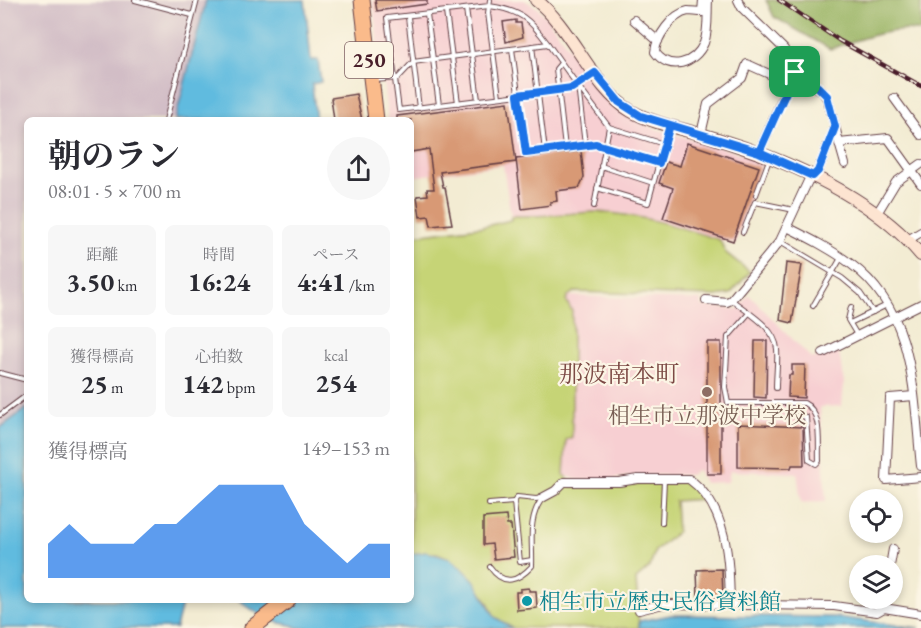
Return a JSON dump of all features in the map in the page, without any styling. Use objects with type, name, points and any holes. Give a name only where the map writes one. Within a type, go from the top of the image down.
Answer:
[{"type":"highway","name":"250","points":[[354,0],[366,37]]},
{"type":"highway","name":"250","points":[[362,0],[376,117]]},
{"type":"highway","points":[[252,628],[284,603]]},
{"type":"street","points":[[536,0],[554,16],[610,93],[630,110],[670,125],[765,154],[813,176],[876,215],[908,240],[921,255]]},
{"type":"street","points":[[703,0],[702,12],[687,11],[676,17],[658,40],[655,52],[668,64],[676,65],[693,58],[704,43],[708,0]]},
{"type":"street","points":[[738,0],[742,8],[784,50],[788,68],[818,87],[827,96],[845,164]]},
{"type":"street","points":[[634,20],[658,40]]},
{"type":"street","points":[[701,134],[708,104],[742,78],[747,64],[789,83]]},
{"type":"street","points":[[765,154],[789,83],[795,72]]},
{"type":"street","points":[[894,98],[921,135]]},
{"type":"street","points":[[706,300],[727,302],[732,300],[780,241],[808,181],[818,171],[835,126]]},
{"type":"street","points":[[839,143],[888,138],[921,184]]},
{"type":"street","points":[[876,215],[896,182],[921,164]]},
{"type":"street","points":[[787,227],[842,257],[857,268],[888,304],[896,318],[908,353],[921,466]]},
{"type":"street","points":[[908,240],[921,232]]},
{"type":"street","points":[[823,353],[921,304]]},
{"type":"street","points":[[914,396],[890,398],[886,480],[921,477]]},
{"type":"street","points":[[542,498],[555,491],[564,482],[602,483],[638,479],[689,479],[696,484],[715,512],[720,524],[727,548],[730,604]]},
{"type":"street","points":[[892,555],[893,549]]},
{"type":"street","points":[[639,610],[663,604],[849,608]]},
{"type":"street","points":[[856,609],[878,612],[882,609]]},
{"type":"street","points":[[890,609],[921,614]]},
{"type":"lane","points":[[135,0],[193,15]]},
{"type":"lane","points":[[167,117],[197,0]]},
{"type":"lane","points":[[490,0],[492,52],[499,97]]},
{"type":"lane","points":[[595,73],[578,86],[558,90],[399,110],[387,18],[489,6],[520,13],[538,30],[561,63],[578,86],[609,127],[664,144]]},
{"type":"lane","points":[[466,9],[478,100]]},
{"type":"lane","points":[[446,12],[458,103]]},
{"type":"lane","points":[[427,14],[439,105]]},
{"type":"lane","points":[[408,16],[419,108]]},
{"type":"lane","points":[[371,81],[398,78],[413,62],[548,44]]},
{"type":"lane","points":[[532,46],[545,151]]},
{"type":"lane","points":[[512,49],[526,153],[585,145],[605,146],[659,163]]},
{"type":"lane","points":[[561,63],[556,69],[565,148]]},
{"type":"lane","points":[[578,86],[585,145]]},
{"type":"lane","points":[[597,188],[648,202],[670,125]]},
{"type":"lane","points":[[594,206],[609,127]]},
{"type":"lane","points":[[756,195],[765,154]]},
{"type":"lane","points":[[601,166],[653,183]]},
{"type":"lane","points":[[743,232],[755,202],[795,210]]},
{"type":"lane","points":[[780,241],[851,284],[873,312]]},
{"type":"lane","points":[[813,306],[842,257]]},
{"type":"lane","points":[[732,300],[764,325],[774,337],[777,348],[776,388]]},
{"type":"lane","points":[[850,323],[888,304]]},
{"type":"lane","points":[[851,307],[848,320],[857,336]]},
{"type":"lane","points":[[748,313],[728,337],[725,387],[728,403],[804,403],[809,405],[817,418],[819,461],[816,464],[809,460],[806,417],[798,415]]},
{"type":"lane","points":[[0,373],[24,379]]},
{"type":"lane","points":[[0,415],[24,397]]},
{"type":"lane","points":[[662,523],[664,479]]},
{"type":"lane","points":[[532,560],[520,562],[514,502],[518,497],[536,500],[542,498]]},
{"type":"lane","points":[[490,567],[502,579],[520,578],[532,566],[532,520],[542,498]]},
{"type":"lane","points":[[489,504],[514,502]]},
{"type":"shaded area","points":[[0,0],[206,0],[176,117],[24,117],[24,410],[0,428]]},
{"type":"shaded area","points":[[372,0],[524,0],[538,8],[550,22],[612,107],[653,128],[763,160],[735,244],[666,223],[622,213],[511,216],[503,165],[414,177],[414,117],[388,117]]},
{"type":"shaded area","name":"相生市立那波中学校","points":[[749,295],[812,359],[835,350],[839,353],[844,383],[842,406],[820,407],[826,501],[801,503],[797,473],[730,471],[728,482],[704,483],[698,470],[690,475],[641,475],[604,480],[579,480],[564,475],[566,440],[572,437],[572,311],[566,301],[568,296],[701,300],[702,306],[738,309]]},
{"type":"green space","points":[[766,0],[921,0],[921,32],[911,30],[888,32],[830,49],[774,17]]},
{"type":"green space","points":[[612,213],[674,226],[720,240],[725,252],[750,272],[730,294],[716,296],[574,292],[568,296],[566,301],[572,311],[572,437],[566,440],[564,475],[573,486],[687,482],[703,499],[675,501],[677,532],[655,551],[650,567],[636,579],[639,628],[512,628],[495,617],[488,602],[464,570],[449,558],[437,553],[414,554],[414,234],[486,226],[511,220],[511,216]]},
{"type":"water","points":[[206,0],[305,0],[311,60],[318,60],[321,82],[312,84],[316,117],[176,117]]},
{"type":"water","points":[[24,410],[24,603],[182,603],[176,628],[0,628],[0,428]]},
{"type":"water","points":[[426,552],[449,558],[474,580],[495,617],[512,628],[299,628],[266,618],[243,603],[414,603],[414,554]]},
{"type":"water","points":[[671,615],[835,617],[919,628],[639,628],[639,621]]},
{"type":"building","points":[[375,0],[427,0],[427,4],[377,11]]},
{"type":"building","points":[[516,20],[516,23],[521,23],[523,37],[506,42],[503,22]]},
{"type":"building","points":[[356,94],[361,117],[334,117],[331,98]]},
{"type":"building","points":[[508,102],[516,162],[440,172],[452,224],[431,226],[429,216],[420,217],[417,196],[428,195],[427,189],[434,189],[429,149],[414,152],[414,117],[397,116]]},
{"type":"building","points":[[687,143],[759,167],[733,241],[663,218],[673,188],[659,183],[666,162],[680,166]]},
{"type":"building","points":[[581,151],[584,177],[579,188],[556,191],[557,201],[550,202],[551,205],[522,209],[516,159]]},
{"type":"building","points":[[786,263],[802,265],[792,323],[780,320]]},
{"type":"building","points":[[755,341],[767,341],[766,398],[754,397]]},
{"type":"building","points":[[707,342],[721,342],[721,474],[707,474]]},
{"type":"building","points":[[792,365],[805,365],[804,398],[788,397]]},
{"type":"building","points":[[738,424],[803,427],[804,465],[792,465],[791,468],[738,467]]},
{"type":"building","points":[[506,516],[507,525],[511,525],[514,557],[494,559],[492,544],[483,545],[483,518]]},
{"type":"building","points":[[722,569],[723,598],[698,598],[697,570]]},
{"type":"building","points":[[529,588],[529,591],[536,591],[537,608],[517,610],[516,592]]},
{"type":"railway","points":[[779,0],[840,41],[921,86]]},
{"type":"place","name":"相生市立那波中学校","points":[[707,392]]},
{"type":"place","name":"相生市立歴史民俗資料館","points":[[527,601]]},
{"type":"district","name":"那波南本町","points":[[619,374]]},
{"type":"route","points":[[795,72],[759,152],[670,125],[659,163],[596,144],[526,153],[518,95],[572,88],[595,73],[619,102],[641,116],[759,152],[793,165],[813,176],[818,171],[835,127],[827,96],[795,72]]}]
